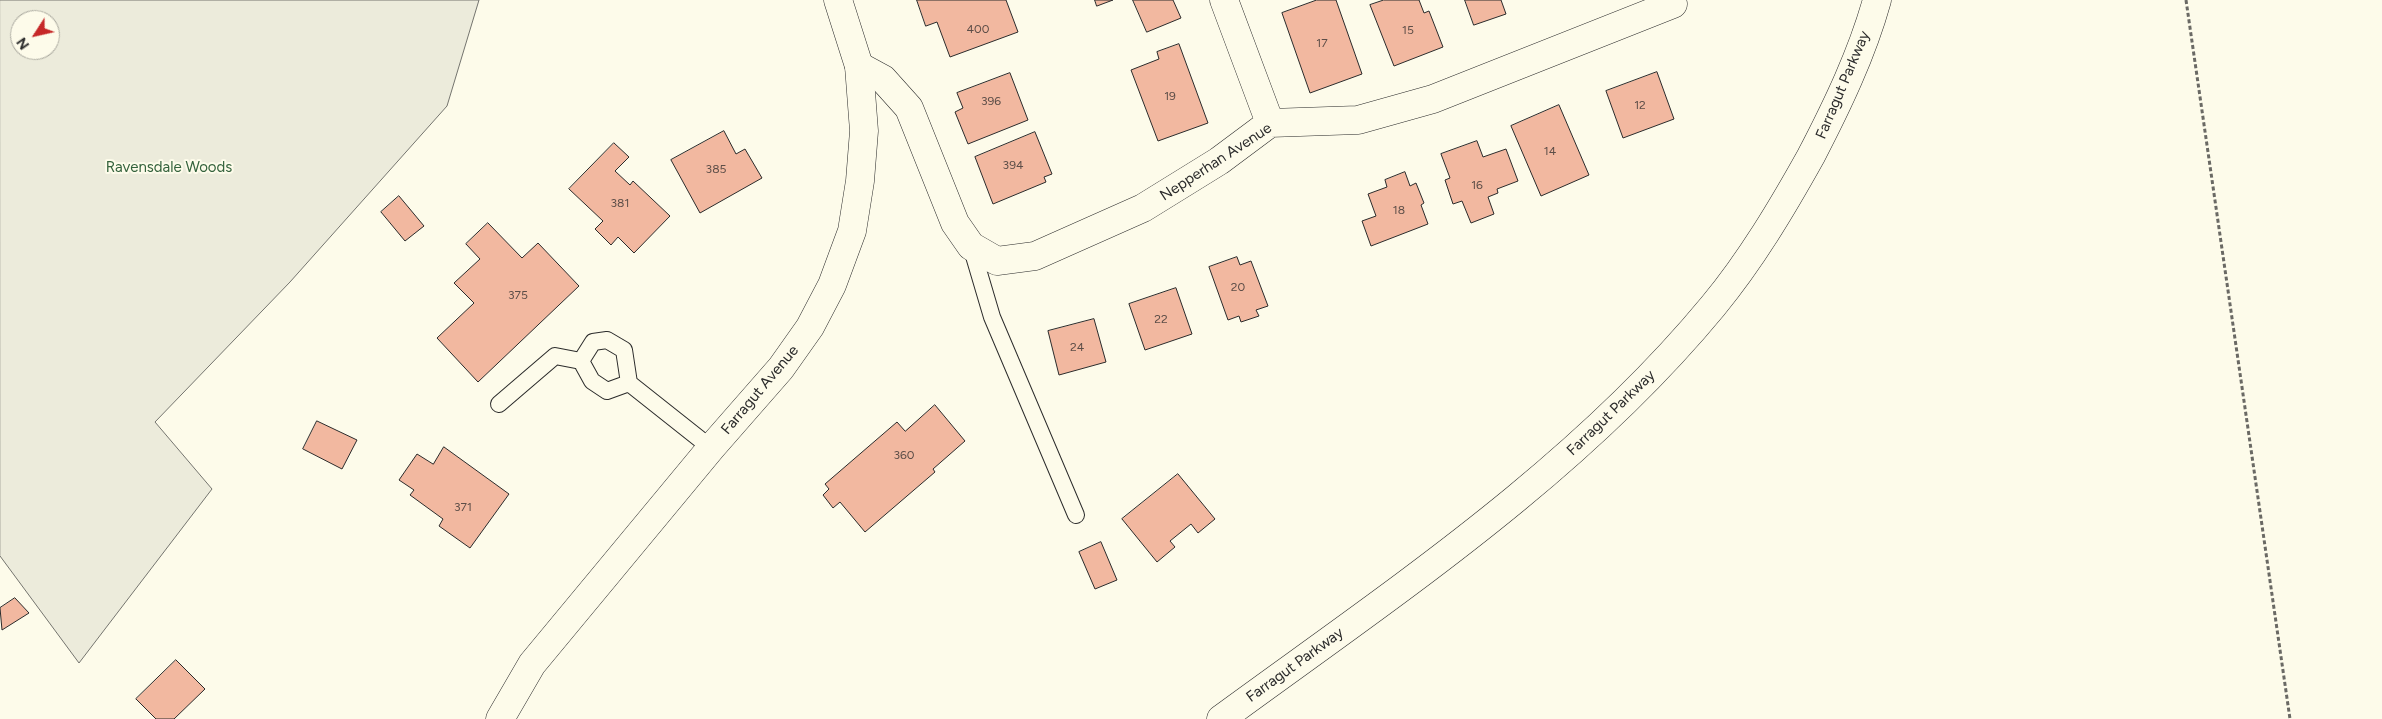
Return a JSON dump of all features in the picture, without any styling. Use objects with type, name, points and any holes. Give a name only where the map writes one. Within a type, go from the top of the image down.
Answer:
[{"type":"street","name":"Farragut Avenue","points":[[500,719],[532,664],[711,448],[781,368],[810,327],[832,285],[852,231],[860,180],[864,131],[859,66],[838,0]]},
{"type":"street","points":[[1224,0],[1270,123]]},
{"type":"street","name":"Farragut Parkway","points":[[1221,719],[1521,494],[1622,406],[1669,356],[1714,305],[1755,249],[1791,192],[1824,131],[1852,70],[1877,0]]},
{"type":"street","name":"Nepperhan Avenue","points":[[859,66],[883,79],[909,108],[955,222],[971,246],[997,261],[1034,256],[1143,208],[1219,161],[1270,123],[1358,120],[1433,99],[1673,4]]},
{"type":"lane","points":[[971,246],[992,317],[1076,515]]},
{"type":"lane","points":[[580,361],[593,342],[607,340],[624,350],[628,383],[711,448]]},
{"type":"lane","points":[[499,404],[555,356],[580,361],[592,381],[607,391],[628,383]]},
{"type":"path","points":[[2186,0],[2290,719]]},
{"type":"green space","name":"Ravensdale Woods","points":[[0,0],[479,0],[447,106],[290,282],[155,422],[212,489],[79,663],[0,556]]},
{"type":"building","points":[[917,0],[1006,0],[1018,32],[950,57],[937,22],[926,26]]},
{"type":"building","points":[[1095,0],[1113,0],[1097,6]]},
{"type":"building","points":[[1133,0],[1173,0],[1181,18],[1147,32]]},
{"type":"building","points":[[1317,0],[1336,0],[1362,74],[1310,93],[1282,13]]},
{"type":"building","points":[[1384,0],[1419,0],[1424,13],[1429,11],[1443,47],[1394,66],[1370,5]]},
{"type":"building","points":[[1465,0],[1501,0],[1506,14],[1474,25]]},
{"type":"building","points":[[1179,44],[1208,123],[1158,141],[1131,70],[1159,59],[1157,52]]},
{"type":"building","points":[[1657,72],[1674,119],[1623,138],[1606,91]]},
{"type":"building","points":[[1010,73],[1028,120],[968,144],[955,112],[963,108],[957,93]]},
{"type":"building","points":[[1559,105],[1589,175],[1541,196],[1511,126]]},
{"type":"building","points":[[724,131],[736,154],[745,149],[762,178],[700,213],[671,160]]},
{"type":"building","points":[[1035,132],[1052,174],[1044,177],[1046,182],[993,204],[975,157]]},
{"type":"building","points":[[1477,141],[1483,157],[1506,149],[1518,181],[1497,189],[1498,193],[1488,197],[1494,214],[1471,223],[1462,201],[1453,204],[1445,180],[1450,178],[1441,154]]},
{"type":"building","points":[[614,143],[629,157],[615,171],[630,185],[633,181],[670,216],[634,253],[618,237],[611,245],[595,229],[603,221],[569,189]]},
{"type":"building","points":[[1405,172],[1410,186],[1416,183],[1424,203],[1421,205],[1428,224],[1371,246],[1362,221],[1376,216],[1368,194],[1387,187],[1385,180]]},
{"type":"building","points":[[399,196],[424,226],[405,241],[381,212]]},
{"type":"building","points":[[488,223],[522,258],[538,243],[579,286],[478,382],[437,338],[474,303],[454,283],[480,259],[466,244]]},
{"type":"building","points":[[1237,257],[1240,265],[1251,261],[1268,306],[1256,310],[1259,316],[1241,322],[1239,316],[1228,320],[1209,267]]},
{"type":"building","points":[[1176,288],[1192,334],[1145,350],[1129,304]]},
{"type":"building","points":[[1094,319],[1106,362],[1059,375],[1048,331]]},
{"type":"building","points":[[935,405],[965,441],[933,469],[935,472],[865,532],[840,502],[833,508],[823,495],[829,489],[825,484],[897,422],[905,431]]},
{"type":"building","points":[[317,421],[357,440],[342,469],[303,449]]},
{"type":"building","points":[[444,447],[509,494],[470,548],[439,526],[443,519],[410,495],[414,490],[399,480],[417,454],[433,464]]},
{"type":"building","points":[[1178,474],[1215,519],[1198,533],[1191,524],[1170,541],[1175,547],[1157,562],[1122,519]]},
{"type":"building","points":[[1101,542],[1117,580],[1095,589],[1079,552]]},
{"type":"building","points":[[15,598],[29,613],[2,630],[0,608]]},
{"type":"building","points":[[176,660],[205,689],[174,719],[156,719],[136,699]]}]
